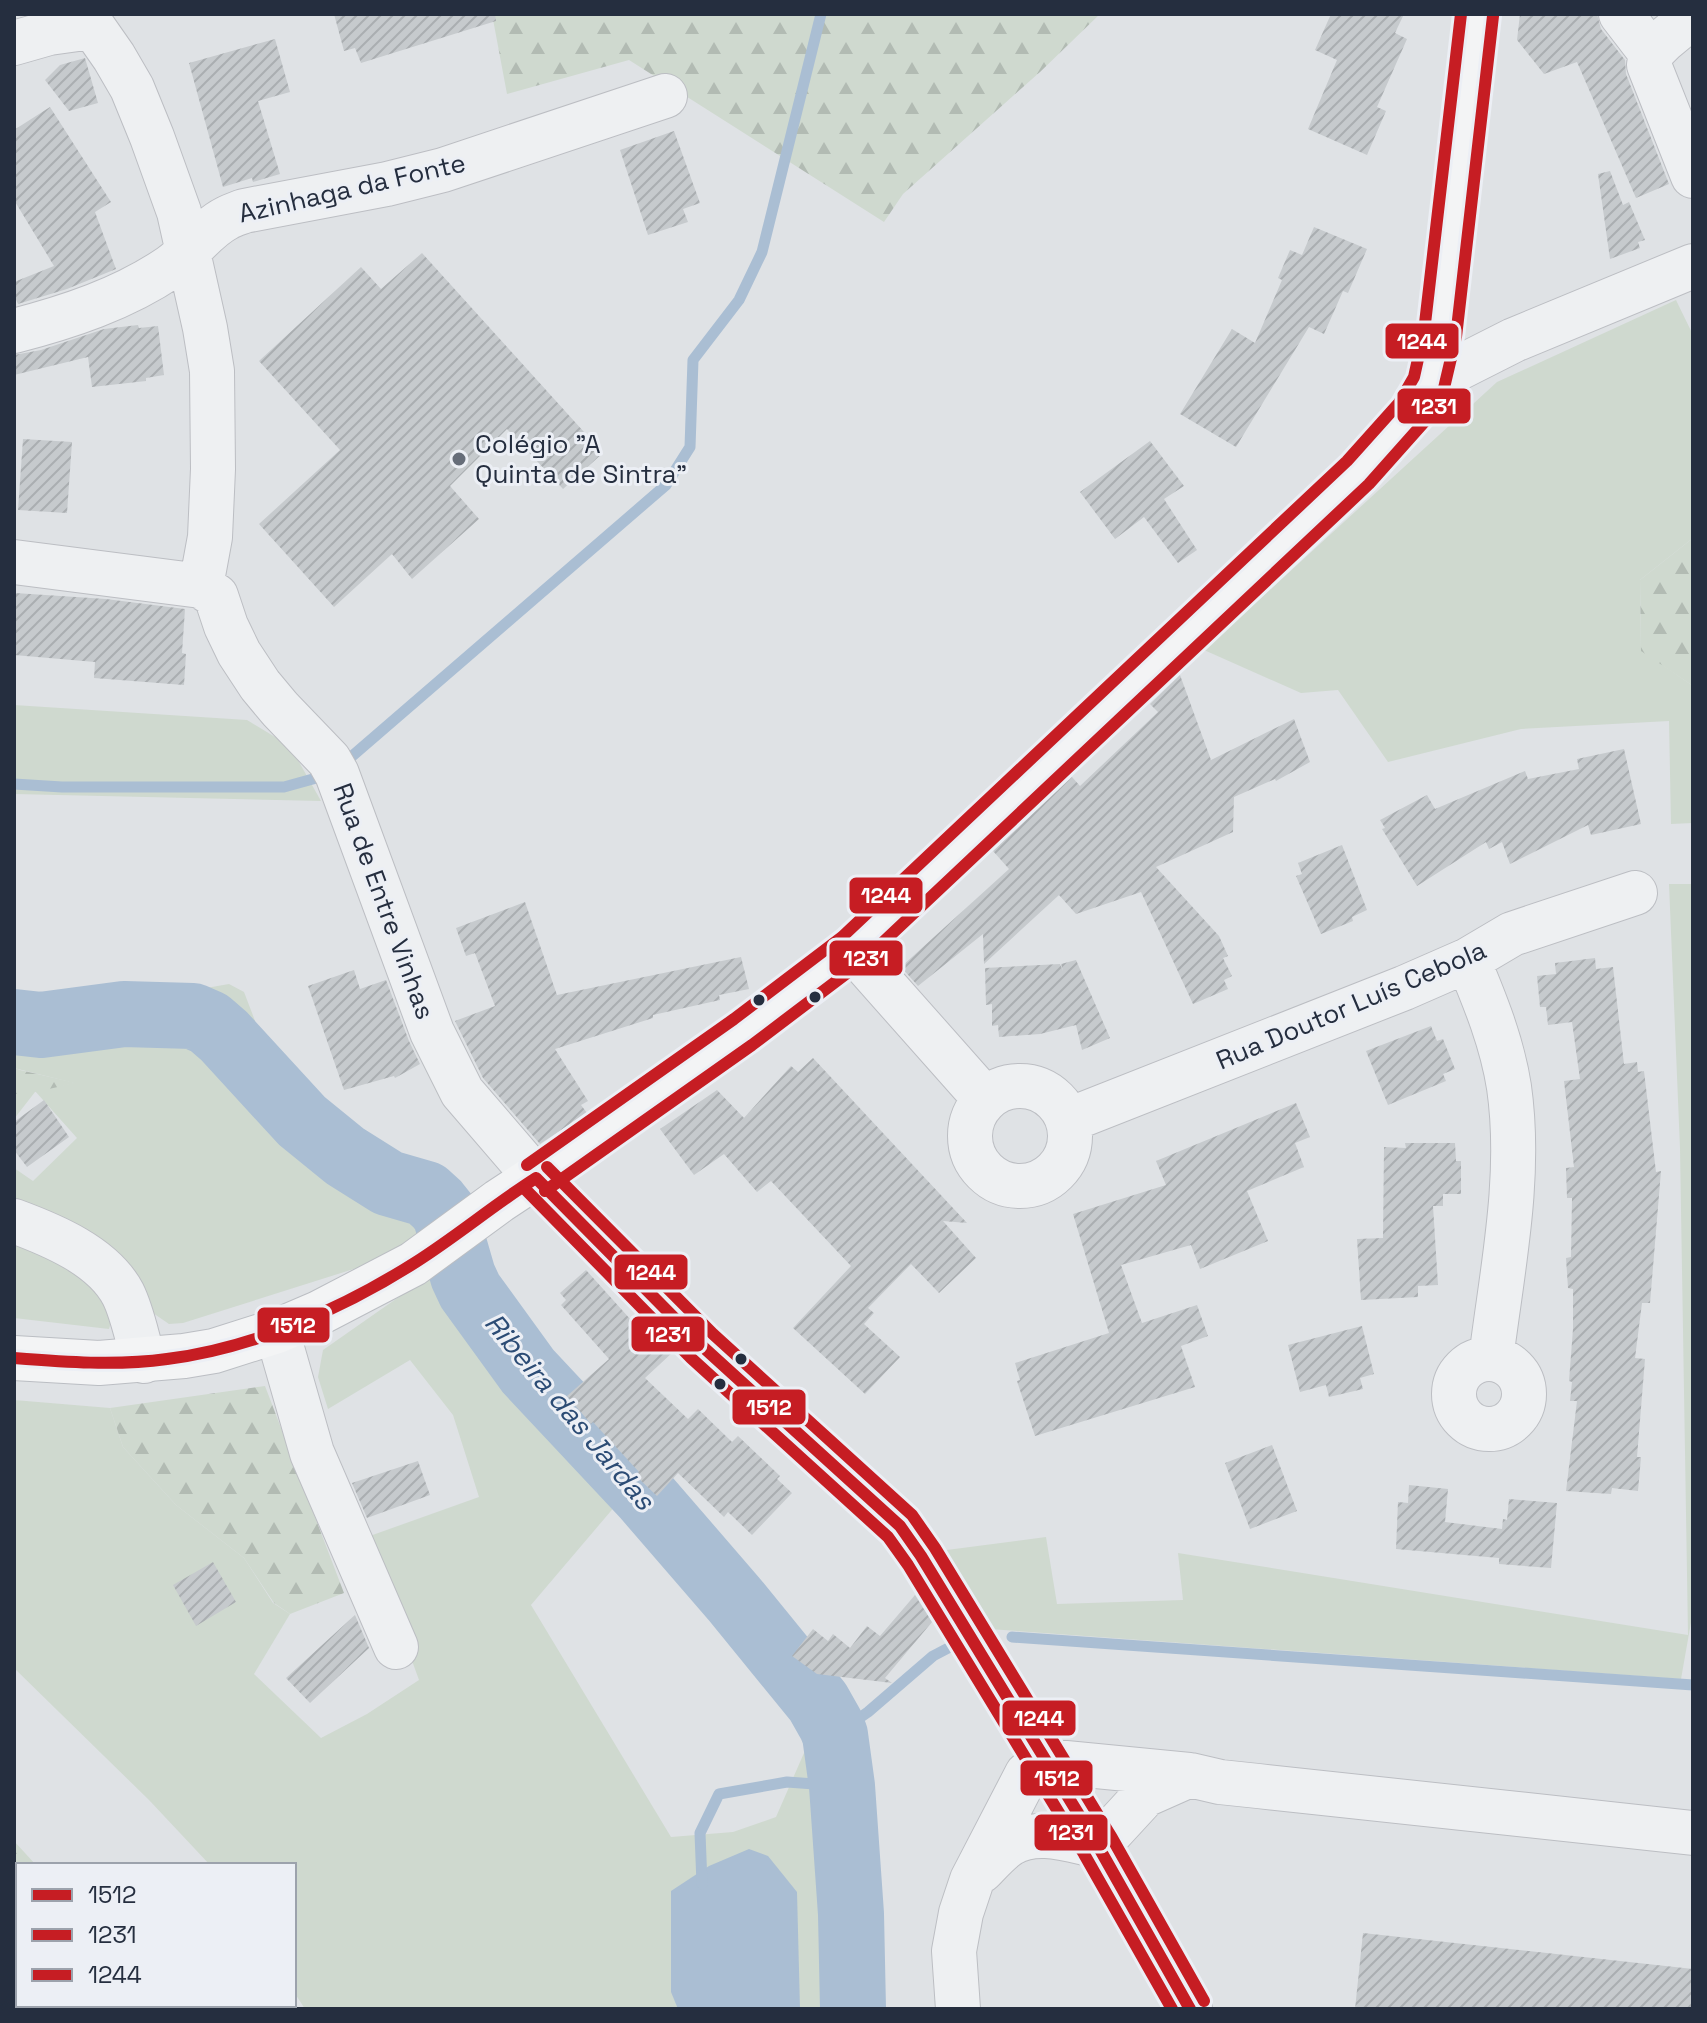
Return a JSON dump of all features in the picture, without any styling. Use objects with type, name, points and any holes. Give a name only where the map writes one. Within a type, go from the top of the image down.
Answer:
[{"type":"main road","points":[[14,1358],[99,1363],[144,1361],[214,1351],[277,1331],[319,1313],[413,1264],[743,1032],[852,949],[1358,472],[1412,412],[1429,383],[1440,335],[1477,14]]},
{"type":"street","points":[[1621,14],[1651,53]]},
{"type":"street","points":[[1693,16],[1651,53],[1649,65],[1693,176]]},
{"type":"street","points":[[14,43],[88,21],[132,88],[179,212],[205,328],[212,371],[213,413],[210,537],[201,586],[14,562]]},
{"type":"street","name":"Azinhaga da Fonte","points":[[14,331],[75,314],[113,298],[171,266],[226,218],[244,211],[387,184],[443,170],[665,96]]},
{"type":"street","points":[[1429,383],[1514,340],[1691,274]]},
{"type":"street","name":"Rua de Entre Vinhas","points":[[201,586],[216,596],[239,653],[260,685],[333,767],[432,1032],[462,1092],[536,1178],[702,1346],[900,1526],[1098,1846],[1190,2009]]},
{"type":"street","name":"Rua Doutor Luís Cebola","points":[[1069,1120],[1404,988],[1468,960],[1512,934],[1635,893]]},
{"type":"street","points":[[852,949],[985,1099]]},
{"type":"street","points":[[1468,960],[1494,1024],[1509,1086],[1514,1146],[1510,1207],[1491,1359]]},
{"type":"street","points":[[1016,1085],[1032,1086],[1048,1093],[1061,1105],[1069,1120],[1071,1136],[1068,1153],[1060,1167],[1048,1178],[1025,1186],[1000,1182],[986,1173],[976,1160],[970,1128],[975,1113],[985,1099],[999,1089],[1016,1085]]},
{"type":"street","points":[[14,1221],[47,1233],[94,1261],[114,1280],[124,1296],[144,1361]]},
{"type":"street","points":[[277,1331],[312,1453],[396,1647]]},
{"type":"street","points":[[958,2009],[954,1951],[961,1913],[972,1880],[1027,1774],[1045,1761],[1693,1833]]},
{"type":"street","points":[[972,1880],[1008,1845],[1029,1836],[1056,1837],[1098,1846],[1145,1795],[1190,1775]]},
{"type":"green space","points":[[492,14],[1100,14],[903,194],[884,222],[629,60],[507,94]]},
{"type":"green space","points":[[1676,300],[1693,335],[1693,538],[1640,580],[1641,650],[1693,686],[1693,823],[1671,824],[1669,721],[1521,729],[1388,762],[1338,690],[1301,693],[1204,650],[1497,382]]},
{"type":"green space","points":[[1693,538],[1693,686],[1641,651],[1640,580]]},
{"type":"green space","points":[[14,705],[247,720],[290,746],[321,801],[14,794]]},
{"type":"green space","points":[[1669,884],[1693,884],[1693,1611],[1681,1679],[975,1628],[939,1551],[1046,1537],[1057,1604],[1183,1600],[1178,1553],[1688,1635],[1680,1148]]},
{"type":"green space","points":[[229,984],[244,992],[265,1047],[332,1115],[472,1197],[402,1248],[360,1267],[183,1323],[169,1324],[14,1204],[14,1168],[33,1181],[77,1138],[35,1091],[74,1083],[14,1068],[14,1001],[137,1000]]},
{"type":"green space","points":[[14,1068],[76,1083],[35,1092],[14,1119]]},
{"type":"green space","points":[[14,1243],[59,1258],[92,1282],[114,1311],[109,1329],[14,1318]]},
{"type":"green space","points":[[476,1243],[486,1287],[533,1350],[830,1700],[855,1789],[866,2009],[305,2009],[296,1995],[296,1863],[208,1863],[149,1800],[14,1668],[14,1400],[110,1408],[123,1447],[176,1505],[244,1558],[273,1603],[290,1614],[254,1674],[321,1738],[367,1714],[419,1680],[367,1537],[479,1497],[453,1415],[410,1360],[328,1409],[318,1377],[323,1350]],"holes":[[[616,1505],[811,1737],[776,1817],[733,1832],[671,1837],[531,1605]]]},
{"type":"green space","points":[[265,1386],[344,1593],[290,1614],[274,1603],[244,1558],[176,1505],[123,1447],[110,1408]]},
{"type":"green space","points":[[14,1841],[34,1863],[16,1863],[16,2007],[157,2009],[14,2009]]},
{"type":"water","points":[[749,1849],[768,1856],[797,1892],[800,2009],[678,2009],[671,1992],[671,1891],[709,1866]]},
{"type":"building","points":[[334,14],[495,14],[496,21],[361,63],[355,48],[344,51]]},
{"type":"building","points":[[1331,14],[1404,14],[1395,33],[1407,39],[1377,107],[1386,111],[1367,155],[1308,129],[1337,60],[1315,50]]},
{"type":"building","points":[[1520,14],[1597,14],[1601,29],[1625,60],[1626,74],[1669,184],[1636,198],[1577,62],[1544,74],[1517,40]]},
{"type":"building","points":[[275,39],[290,92],[258,101],[280,174],[223,187],[189,63]]},
{"type":"building","points":[[85,58],[98,103],[69,111],[45,80],[60,65]]},
{"type":"building","points":[[50,107],[111,202],[95,212],[116,269],[18,304],[14,282],[54,266],[14,200],[14,130]]},
{"type":"building","points":[[674,131],[700,203],[683,209],[688,222],[648,235],[620,150]]},
{"type":"building","points":[[1610,171],[1623,205],[1629,202],[1645,240],[1638,242],[1640,248],[1610,259],[1598,174]]},
{"type":"building","points":[[1314,227],[1367,249],[1348,293],[1343,291],[1324,334],[1309,327],[1236,447],[1180,414],[1232,329],[1255,343],[1282,280],[1278,278],[1290,250],[1302,255]]},
{"type":"building","points":[[422,253],[603,453],[563,489],[507,429],[450,486],[479,519],[412,579],[392,554],[334,607],[259,524],[340,450],[259,361],[361,267],[381,289]]},
{"type":"building","points":[[138,325],[139,328],[158,326],[164,375],[146,378],[146,381],[92,387],[88,357],[14,375],[14,355],[41,350],[104,329]]},
{"type":"building","points":[[23,439],[72,442],[67,513],[18,510]]},
{"type":"building","points":[[1150,441],[1184,486],[1164,499],[1197,550],[1178,563],[1144,517],[1115,539],[1080,492]]},
{"type":"building","points":[[15,593],[106,599],[185,609],[182,653],[186,654],[184,685],[94,678],[95,662],[14,655]]},
{"type":"building","points":[[1180,675],[1211,760],[1294,719],[1310,762],[1276,781],[1234,797],[1233,832],[1156,867],[1219,936],[1228,956],[1223,958],[1232,976],[1224,980],[1228,989],[1193,1004],[1141,892],[1076,914],[1059,895],[984,964],[983,934],[918,986],[901,967],[1009,869],[993,851],[1072,777],[1080,786],[1158,712],[1150,704]]},
{"type":"building","points":[[1624,749],[1641,824],[1591,835],[1588,825],[1510,864],[1502,842],[1489,849],[1486,842],[1417,886],[1382,829],[1385,828],[1380,820],[1427,795],[1435,809],[1525,771],[1528,779],[1579,769],[1577,759]]},
{"type":"building","points":[[1342,845],[1367,910],[1352,917],[1353,921],[1321,934],[1296,876],[1302,874],[1298,863]]},
{"type":"building","points":[[525,902],[557,995],[741,957],[749,989],[719,995],[720,1000],[653,1015],[653,1018],[555,1049],[588,1101],[581,1105],[587,1113],[540,1144],[483,1078],[455,1021],[495,1006],[475,953],[466,956],[456,928]]},
{"type":"building","points":[[1595,958],[1596,969],[1613,967],[1624,1064],[1637,1062],[1638,1072],[1644,1071],[1656,1172],[1661,1171],[1650,1303],[1642,1303],[1635,1358],[1645,1359],[1637,1457],[1641,1457],[1638,1491],[1612,1488],[1611,1494],[1566,1491],[1577,1401],[1570,1401],[1572,1382],[1569,1381],[1573,1289],[1568,1288],[1566,1258],[1571,1257],[1572,1198],[1567,1198],[1566,1168],[1574,1167],[1564,1081],[1580,1079],[1572,1022],[1548,1025],[1546,1007],[1540,1007],[1537,976],[1556,974],[1555,963]]},
{"type":"building","points":[[1076,960],[1110,1038],[1082,1050],[1076,1025],[1040,1034],[999,1037],[998,1025],[992,1026],[992,1004],[986,1005],[985,968],[1060,964],[1063,971],[1061,964]]},
{"type":"building","points":[[354,970],[360,989],[386,980],[420,1064],[395,1078],[344,1090],[308,986]]},
{"type":"building","points":[[1431,1026],[1437,1041],[1443,1039],[1455,1069],[1443,1074],[1446,1081],[1388,1105],[1366,1051]]},
{"type":"building","points":[[813,1058],[967,1223],[943,1221],[976,1258],[939,1293],[911,1264],[868,1308],[874,1313],[864,1324],[900,1357],[865,1394],[793,1328],[851,1266],[771,1181],[757,1192],[724,1154],[694,1175],[660,1129],[717,1090],[744,1118],[791,1066],[798,1072]]},
{"type":"building","points":[[44,1100],[69,1137],[27,1167],[14,1150],[14,1122]]},
{"type":"building","points":[[1296,1103],[1310,1137],[1295,1143],[1304,1167],[1247,1191],[1268,1241],[1200,1269],[1191,1245],[1121,1265],[1142,1323],[1197,1305],[1208,1336],[1181,1346],[1195,1387],[1035,1436],[1017,1381],[1020,1380],[1015,1363],[1109,1333],[1073,1214],[1166,1185],[1156,1161]]},
{"type":"building","points":[[1405,1143],[1455,1143],[1456,1161],[1461,1161],[1461,1194],[1443,1194],[1443,1206],[1433,1206],[1438,1285],[1418,1286],[1418,1297],[1361,1300],[1357,1239],[1383,1238],[1384,1147],[1406,1148]]},
{"type":"building","points":[[586,1270],[631,1320],[636,1316],[673,1352],[645,1378],[688,1419],[698,1409],[732,1442],[738,1436],[780,1476],[777,1479],[792,1493],[752,1535],[728,1512],[724,1517],[678,1473],[657,1496],[635,1475],[639,1472],[567,1396],[609,1359],[561,1305],[566,1300],[560,1293]]},
{"type":"building","points":[[1362,1326],[1374,1374],[1360,1378],[1363,1389],[1329,1397],[1326,1385],[1300,1392],[1288,1345]]},
{"type":"building","points":[[1272,1445],[1297,1511],[1250,1529],[1225,1463]]},
{"type":"building","points":[[418,1461],[430,1495],[367,1518],[352,1483]]},
{"type":"building","points":[[1409,1485],[1448,1489],[1445,1522],[1502,1529],[1503,1519],[1507,1520],[1509,1499],[1557,1503],[1551,1568],[1499,1564],[1499,1558],[1396,1549],[1398,1502],[1408,1503]]},
{"type":"building","points":[[213,1562],[236,1602],[196,1626],[173,1585]]},
{"type":"building","points":[[915,1595],[932,1622],[885,1678],[892,1683],[817,1674],[792,1656],[813,1629],[828,1641],[833,1634],[850,1648],[867,1626],[880,1636]]},
{"type":"building","points":[[355,1615],[369,1648],[310,1703],[286,1678]]},
{"type":"building","points":[[1363,1933],[1693,1969],[1693,2009],[1355,2009]]},
{"type":"waterway","points":[[343,764],[666,485],[690,447],[693,360],[739,300],[762,252],[821,14]]},
{"type":"waterway","points":[[14,784],[62,787],[284,787],[320,777]]},
{"type":"waterway","name":"Ribeira das Jardas","points":[[14,1022],[41,1025],[124,1014],[193,1016],[209,1023],[224,1036],[302,1121],[345,1156],[388,1183],[426,1194],[437,1204],[445,1214],[470,1291],[528,1371],[645,1496],[734,1599],[818,1702],[831,1725],[842,1786],[851,1914],[853,2009]]},
{"type":"waterway","points":[[1012,1637],[1693,1685]]},
{"type":"waterway","points":[[835,1735],[868,1712],[933,1656],[954,1645]]},
{"type":"waterway","points":[[702,1884],[700,1833],[719,1794],[787,1782],[842,1786]]},
{"type":"transit line","name":"1244","points":[[527,1165],[734,1019],[842,937],[1347,461],[1399,403],[1414,377],[1424,332],[1461,14]]},
{"type":"transit line","name":"1231","points":[[545,1191],[752,1045],[863,961],[1369,484],[1426,420],[1444,388],[1456,337],[1493,16]]},
{"type":"transit line","name":"1244","points":[[547,1167],[713,1334],[912,1515],[1112,1838],[1204,2001]]},
{"type":"transit line","name":"1512","points":[[536,1178],[702,1346],[900,1526],[1098,1846],[1190,2009]]},
{"type":"transit line","name":"1512","points":[[14,1358],[90,1363],[148,1361],[200,1354],[265,1336],[328,1310],[388,1279],[536,1178]]},
{"type":"transit line","name":"1231","points":[[525,1189],[691,1358],[888,1537],[1084,1854],[1172,2009]]},
{"type":"place","name":"Colégio \"A Quinta de Sintra\"","points":[[459,459]]}]
